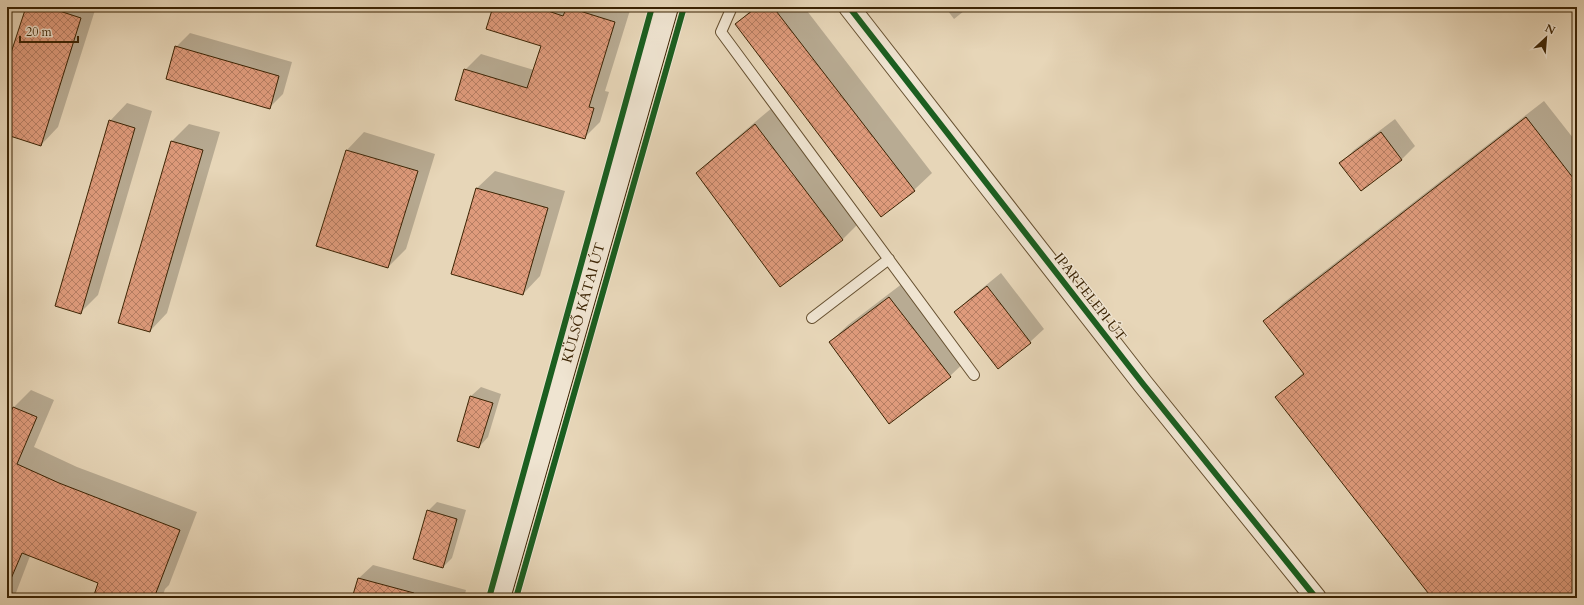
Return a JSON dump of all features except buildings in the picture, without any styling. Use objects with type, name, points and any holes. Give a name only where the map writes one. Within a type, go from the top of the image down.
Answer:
[{"type":"main road","name":"KÜLSŐ KÁTAI ÚT","points":[[499,598],[667,7]]},
{"type":"street","name":"IPARTELEPI ÚT","points":[[849,7],[1138,378],[1316,598]]},
{"type":"lane","points":[[732,7],[721,32],[974,375]]},
{"type":"lane","points":[[812,318],[889,259]]},
{"type":"cycle path","points":[[489,598],[652,7]]},
{"type":"cycle path","points":[[516,598],[684,7]]},
{"type":"cycle path","points":[[849,7],[1143,384],[1316,598]]}]
